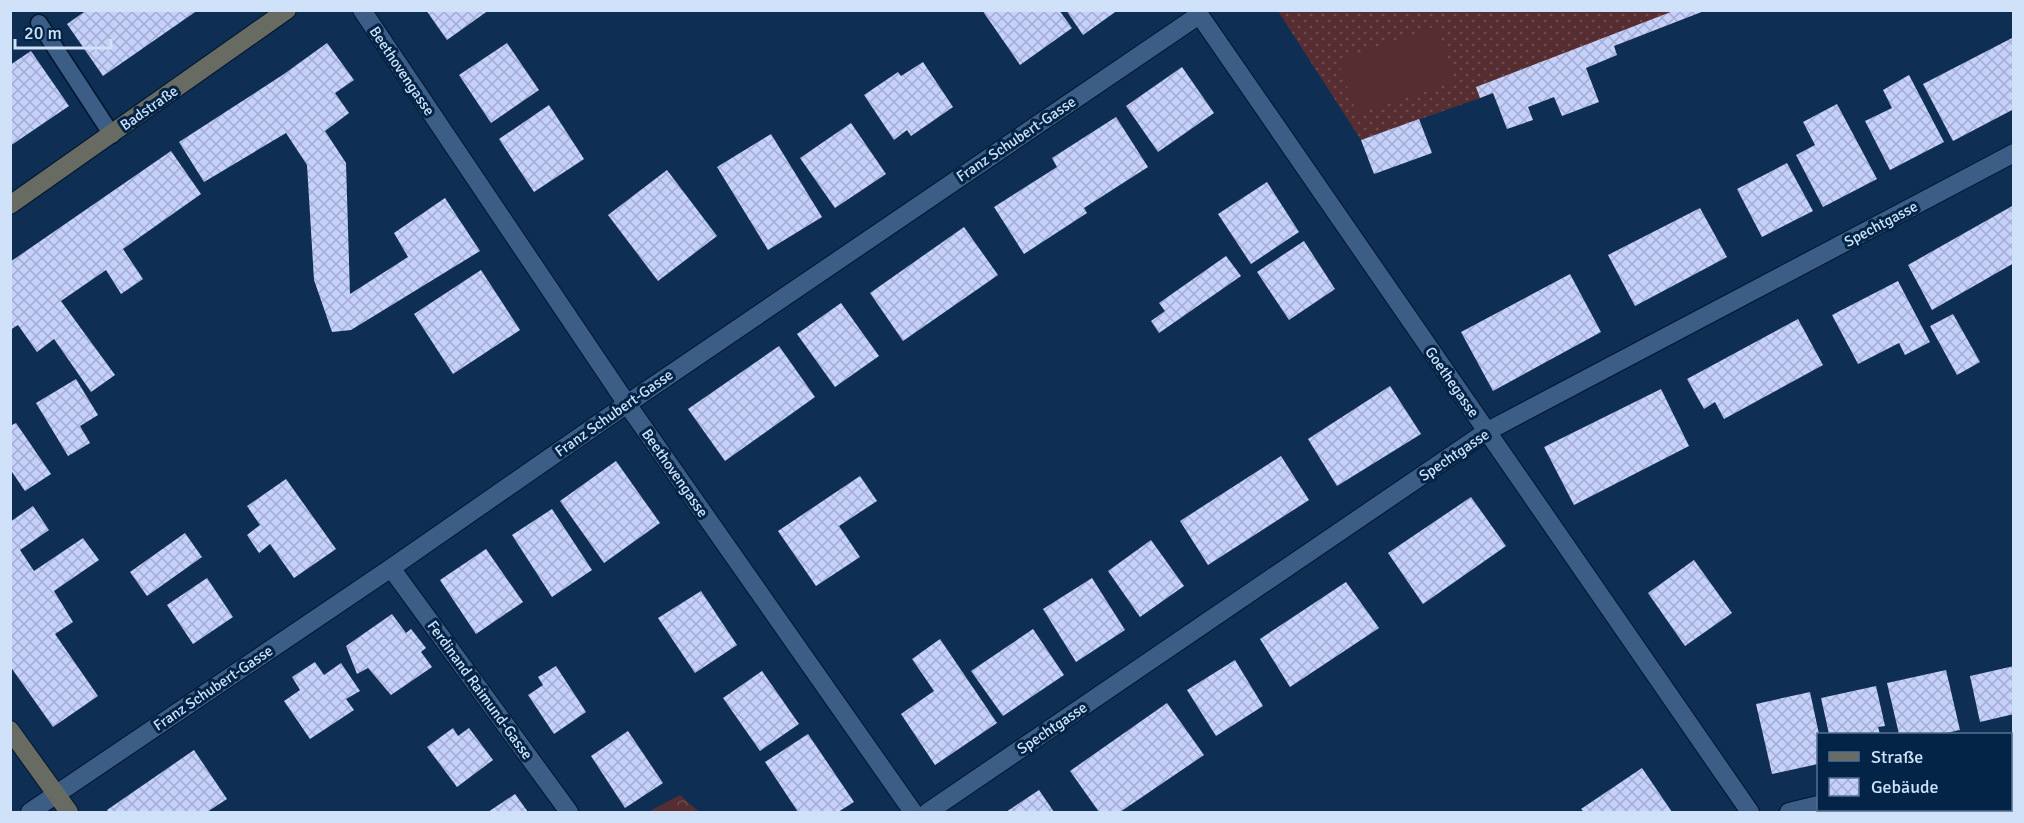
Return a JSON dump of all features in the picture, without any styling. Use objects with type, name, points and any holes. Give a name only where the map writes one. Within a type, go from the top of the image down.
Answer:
[{"type":"street","name":"Badstraße","points":[[10,205],[287,10]]},
{"type":"street","name":"Beethovengasse","points":[[362,10],[627,404],[913,813]]},
{"type":"street","name":"Franz Schubert-Gasse","points":[[30,813],[391,568],[1198,13]]},
{"type":"street","name":"Goethegasse","points":[[1198,13],[1750,813]]},
{"type":"street","name":"Spechtgasse","points":[[928,813],[1486,432],[2013,153]]},
{"type":"street","name":"Ferdinand Raimund-Gasse","points":[[391,568],[569,813]]},
{"type":"street","points":[[10,730],[69,813]]},
{"type":"street","points":[[1789,813],[1817,806]]},
{"type":"lane","points":[[39,23],[112,135]]},
{"type":"green space","points":[[1278,11],[1704,11],[1480,98],[1361,140]]},
{"type":"green space","points":[[1436,26],[1455,80],[1357,114],[1338,61]]},
{"type":"green space","points":[[680,795],[699,812],[648,812]]},
{"type":"building","points":[[87,10],[198,10],[103,76],[67,24]]},
{"type":"building","points":[[426,10],[489,10],[447,40]]},
{"type":"building","points":[[982,10],[1059,10],[1072,28],[1020,65]]},
{"type":"building","points":[[1066,10],[1118,10],[1083,35]]},
{"type":"building","points":[[1676,10],[1704,11],[1614,46],[1617,55],[1586,68],[1599,102],[1562,116],[1554,97],[1528,107],[1533,120],[1507,129],[1493,93],[1480,98],[1476,87]]},
{"type":"building","points":[[2014,37],[2014,109],[1953,141],[1923,84]]},
{"type":"building","points":[[327,43],[354,80],[335,93],[349,113],[325,131],[346,163],[350,294],[408,257],[394,233],[445,198],[480,251],[351,330],[332,332],[314,280],[307,165],[286,133],[204,182],[179,142],[284,74]]},
{"type":"building","points":[[507,43],[539,90],[491,123],[459,75]]},
{"type":"building","points":[[31,51],[69,106],[10,146],[10,65]]},
{"type":"building","points":[[923,62],[953,107],[911,136],[907,130],[894,140],[864,95],[898,72],[901,76]]},
{"type":"building","points":[[1182,67],[1214,113],[1158,152],[1126,106]]},
{"type":"building","points":[[1909,75],[1944,142],[1890,170],[1865,121],[1892,108],[1883,90]]},
{"type":"building","points":[[1837,104],[1877,179],[1823,207],[1796,155],[1815,145],[1803,122]]},
{"type":"building","points":[[549,105],[584,159],[534,192],[499,139]]},
{"type":"building","points":[[1116,117],[1148,167],[1084,208],[1087,213],[1024,254],[994,207],[1057,167],[1052,158]]},
{"type":"building","points":[[1419,119],[1432,153],[1374,174],[1361,140]]},
{"type":"building","points":[[851,123],[886,174],[835,208],[800,158]]},
{"type":"building","points":[[771,134],[822,217],[768,250],[717,167]]},
{"type":"building","points":[[171,151],[201,194],[123,249],[143,279],[121,294],[106,270],[61,301],[115,375],[91,392],[54,339],[37,352],[18,325],[10,330],[10,262]]},
{"type":"building","points":[[1787,163],[1813,211],[1762,237],[1737,189]]},
{"type":"building","points":[[667,170],[717,236],[658,281],[608,215]]},
{"type":"building","points":[[1267,182],[1299,232],[1251,264],[1218,214]]},
{"type":"building","points":[[2014,205],[2014,263],[1932,310],[1908,265]]},
{"type":"building","points":[[1700,208],[1727,257],[1635,306],[1608,255]]},
{"type":"building","points":[[964,227],[998,275],[903,341],[870,293]]},
{"type":"building","points":[[1304,241],[1335,289],[1289,320],[1257,272]]},
{"type":"building","points":[[1226,256],[1241,276],[1159,333],[1151,321],[1165,311],[1159,303]]},
{"type":"building","points":[[481,270],[520,330],[453,374],[414,314]]},
{"type":"building","points":[[1570,274],[1601,332],[1493,391],[1461,332]]},
{"type":"building","points":[[1898,281],[1930,342],[1905,355],[1899,343],[1858,364],[1832,315]]},
{"type":"building","points":[[841,303],[879,356],[835,387],[797,334]]},
{"type":"building","points":[[1953,314],[1980,362],[1957,375],[1930,326]]},
{"type":"building","points":[[1798,319],[1823,365],[1724,419],[1715,402],[1704,409],[1687,379]]},
{"type":"building","points":[[779,346],[815,397],[725,461],[688,409]]},
{"type":"building","points":[[76,379],[98,415],[80,426],[90,443],[68,456],[36,403]]},
{"type":"building","points":[[1390,386],[1421,434],[1337,486],[1308,439]]},
{"type":"building","points":[[1661,389],[1689,446],[1574,505],[1544,447]]},
{"type":"building","points":[[16,423],[51,474],[25,491],[10,469],[10,426]]},
{"type":"building","points":[[1281,456],[1309,500],[1208,565],[1180,521]]},
{"type":"building","points":[[616,461],[660,523],[604,563],[560,501]]},
{"type":"building","points":[[860,476],[877,501],[839,526],[860,557],[816,586],[778,531]]},
{"type":"building","points":[[286,479],[336,549],[294,578],[270,544],[259,553],[247,535],[260,525],[247,506]]},
{"type":"building","points":[[1471,497],[1506,546],[1423,604],[1388,553]]},
{"type":"building","points":[[33,506],[49,530],[20,550],[34,571],[83,538],[99,560],[54,591],[73,622],[55,634],[98,696],[53,727],[10,666],[10,522]]},
{"type":"building","points":[[552,509],[592,570],[552,597],[512,535]]},
{"type":"building","points":[[185,533],[202,557],[147,596],[130,572]]},
{"type":"building","points":[[1151,540],[1184,586],[1140,617],[1108,571]]},
{"type":"building","points":[[486,549],[523,602],[476,634],[440,580]]},
{"type":"building","points":[[1694,560],[1732,613],[1685,646],[1648,593]]},
{"type":"building","points":[[207,578],[233,617],[193,644],[167,605]]},
{"type":"building","points":[[1092,578],[1125,630],[1076,662],[1043,609]]},
{"type":"building","points":[[1346,582],[1379,628],[1290,687],[1260,639]]},
{"type":"building","points":[[701,591],[737,645],[695,673],[658,618]]},
{"type":"building","points":[[392,614],[406,633],[411,629],[426,648],[421,652],[432,667],[391,695],[368,668],[357,674],[346,646]]},
{"type":"building","points":[[1033,629],[1064,675],[1003,716],[971,671]]},
{"type":"building","points":[[940,639],[997,723],[935,765],[901,714],[934,691],[912,659]]},
{"type":"building","points":[[1235,660],[1263,706],[1216,736],[1187,690]]},
{"type":"building","points":[[315,662],[324,675],[341,663],[360,691],[346,699],[354,710],[310,739],[284,701],[300,690],[292,677]]},
{"type":"building","points":[[556,666],[586,712],[554,734],[528,695],[543,685],[538,677]]},
{"type":"building","points":[[2014,666],[2014,714],[1980,722],[1970,676]]},
{"type":"building","points":[[1946,670],[1960,730],[1946,733],[1899,733],[1887,683]]},
{"type":"building","points":[[762,671],[799,724],[760,751],[723,698]]},
{"type":"building","points":[[1876,686],[1885,726],[1878,727],[1880,733],[1829,733],[1821,698]]},
{"type":"building","points":[[1810,692],[1819,733],[1817,764],[1772,774],[1756,704]]},
{"type":"building","points":[[1167,703],[1204,755],[1120,812],[1099,812],[1070,771]]},
{"type":"building","points":[[453,728],[458,736],[469,728],[493,760],[457,787],[427,747]]},
{"type":"building","points":[[628,731],[663,783],[625,808],[591,756]]},
{"type":"building","points":[[808,734],[854,802],[838,812],[798,812],[765,762]]},
{"type":"building","points":[[194,750],[227,799],[207,812],[109,812],[107,810]]},
{"type":"building","points":[[1642,768],[1672,812],[1584,812],[1581,809]]},
{"type":"building","points":[[1039,790],[1054,812],[1006,812]]},
{"type":"building","points":[[515,794],[528,812],[488,812]]}]
